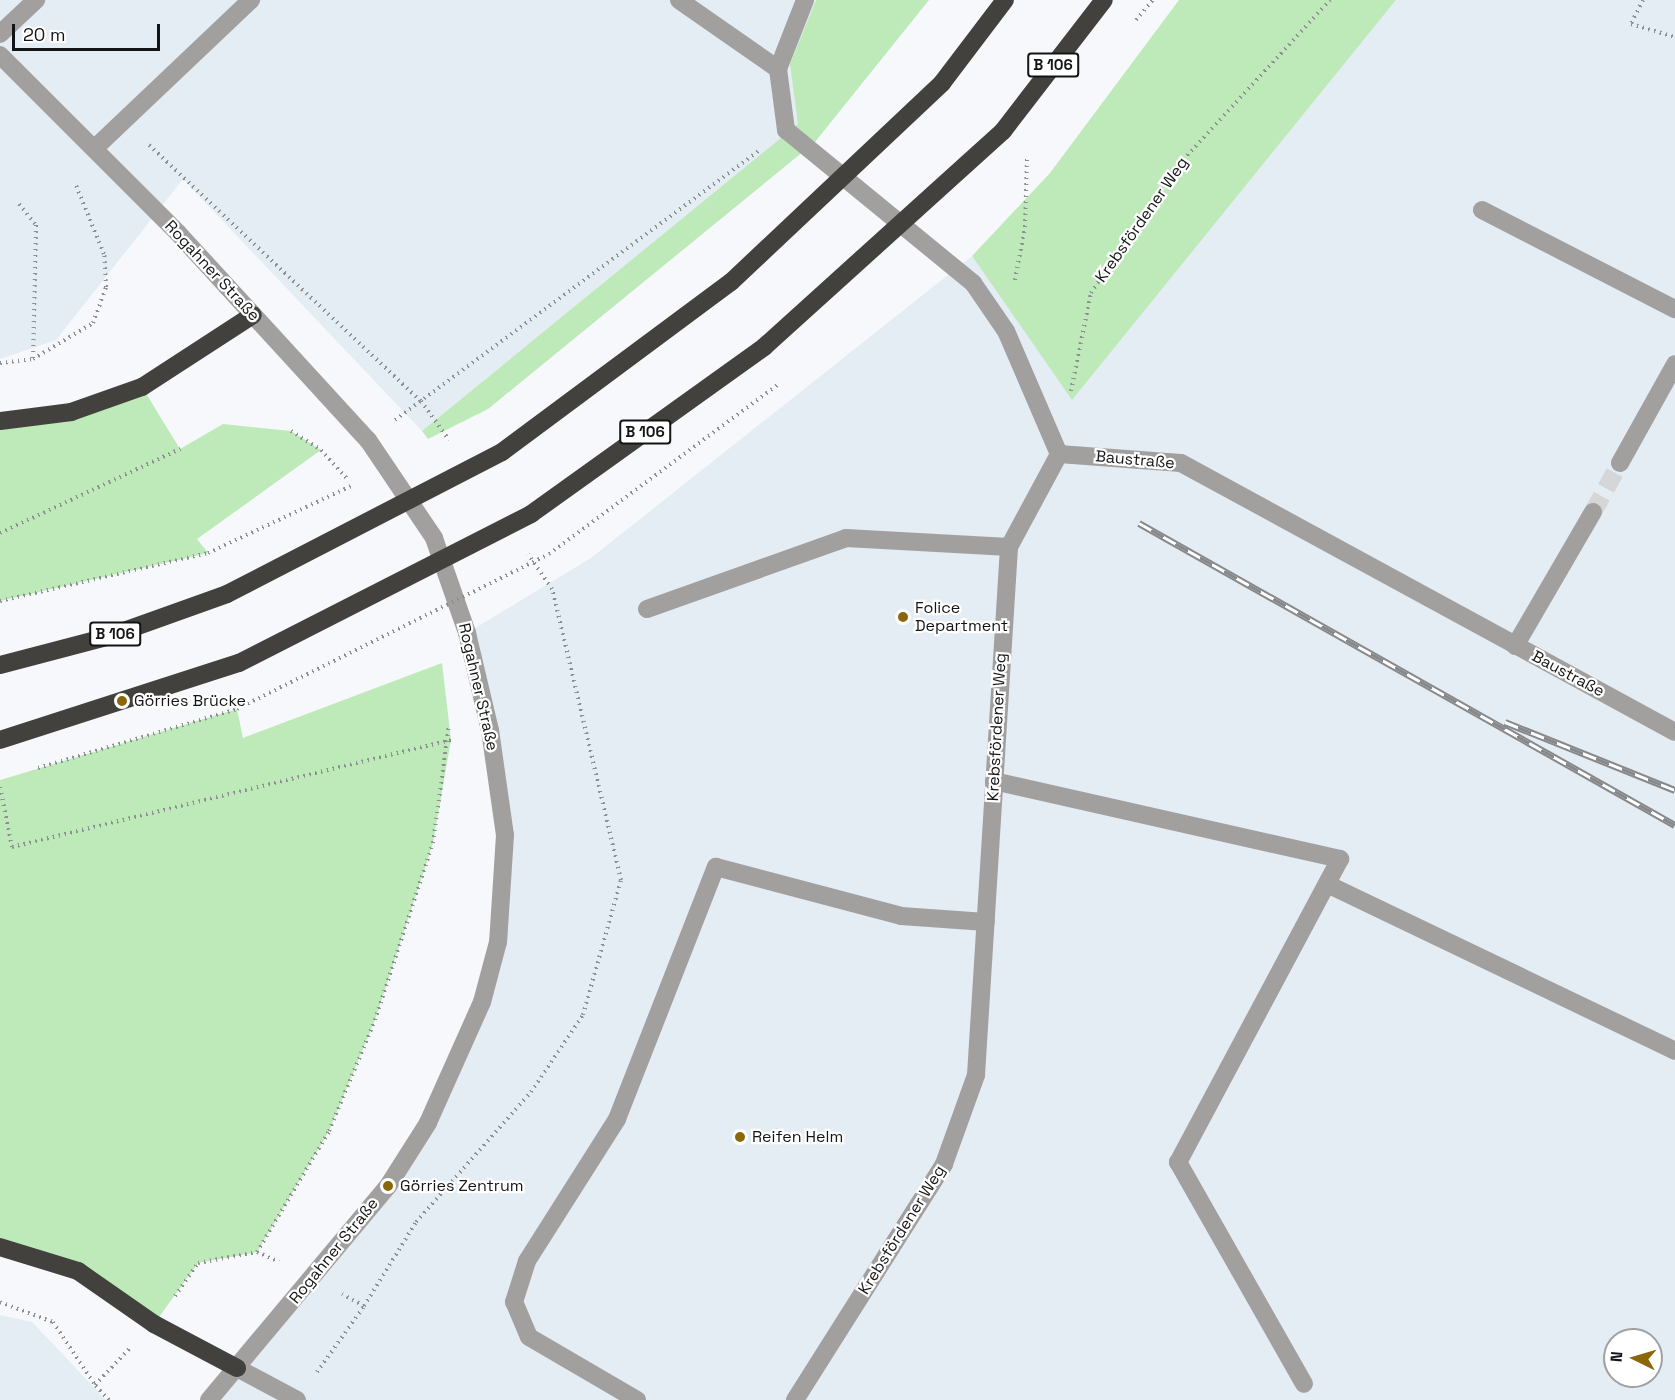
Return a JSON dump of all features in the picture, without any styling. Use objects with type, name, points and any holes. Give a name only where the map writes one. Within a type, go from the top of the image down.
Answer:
[{"type":"highway","name":"B 106","points":[[0,665],[107,637],[227,594],[502,452],[731,282],[942,83],[1005,0]]},
{"type":"highway","name":"B 106","points":[[0,740],[239,663],[531,514],[764,347],[1003,131],[1104,0]]},
{"type":"highway","points":[[0,421],[71,412],[142,387],[253,315]]},
{"type":"highway","points":[[0,1247],[78,1271],[154,1324],[237,1368]]},
{"type":"street","points":[[0,34],[36,0]]},
{"type":"street","points":[[96,147],[122,119],[251,0]]},
{"type":"street","points":[[679,0],[778,69]]},
{"type":"street","points":[[805,0],[778,69],[786,130],[973,283],[1006,331],[1059,454]]},
{"type":"street","name":"Rogahner Straße","points":[[0,55],[96,147],[368,440],[434,538],[467,633],[490,730],[505,835],[498,942],[482,1002],[428,1123],[388,1186],[209,1400]]},
{"type":"street","points":[[1482,210],[1675,309]]},
{"type":"street","points":[[1620,464],[1675,364]]},
{"type":"street","name":"Krebsfördener Weg","points":[[795,1400],[944,1164],[976,1075],[1008,547],[1059,454]]},
{"type":"street","name":"Baustraße","points":[[1059,454],[1180,463],[1675,732]]},
{"type":"street","points":[[1515,646],[1593,512]]},
{"type":"street","points":[[647,609],[846,538],[1008,547]]},
{"type":"street","points":[[994,781],[1340,860],[1178,1162],[1304,1384]]},
{"type":"street","points":[[638,1400],[529,1337],[514,1302],[527,1261],[617,1119],[716,867],[901,916],[987,922]]},
{"type":"street","points":[[1327,884],[1675,1051]]},
{"type":"street","points":[[237,1368],[297,1400]]},
{"type":"path","name":"Krebsfördener Weg","points":[[1070,396],[1091,293],[1171,172],[1330,0]]},
{"type":"path","points":[[1643,0],[1631,24],[1675,37]]},
{"type":"path","points":[[122,119],[421,401],[454,448]]},
{"type":"path","points":[[368,440],[786,130]]},
{"type":"path","points":[[1006,331],[1025,226],[1028,150]]},
{"type":"path","points":[[0,363],[33,359],[93,322],[106,287],[104,254],[70,178]]},
{"type":"path","points":[[19,204],[36,225],[33,359]]},
{"type":"path","points":[[446,442],[457,437]]},
{"type":"path","points":[[0,533],[180,449]]},
{"type":"path","points":[[0,601],[208,553],[360,482]]},
{"type":"path","points":[[364,1306],[416,1222],[531,1092],[583,1015],[621,880],[552,589],[526,551]]},
{"type":"path","points":[[34,770],[237,710]]},
{"type":"path","points":[[0,787],[12,847],[490,730]]},
{"type":"path","points":[[258,1252],[329,1131],[375,1020],[433,843],[451,740]]},
{"type":"path","points":[[0,1302],[52,1322],[95,1384]]},
{"type":"shaded area","points":[[0,0],[816,0],[791,64],[799,124],[422,431],[183,179],[56,340],[0,359]]},
{"type":"shaded area","points":[[1396,0],[1675,0],[1675,1400],[209,1400],[388,1186],[482,1002],[505,835],[467,633],[591,558],[972,256],[1072,399]]},
{"type":"shaded area","points":[[0,1315],[32,1322],[106,1400],[0,1400]]},
{"type":"green space","points":[[816,0],[929,0],[815,142],[488,409],[428,439],[422,431],[798,124],[790,64]]},
{"type":"green space","points":[[1179,0],[1396,0],[1072,400],[972,256],[1050,173]]},
{"type":"green space","points":[[142,387],[180,449],[223,424],[291,431],[321,450],[197,539],[208,553],[0,601],[0,421]]},
{"type":"green space","points":[[442,663],[451,740],[433,843],[375,1020],[329,1131],[257,1252],[198,1263],[154,1324],[78,1271],[0,1247],[0,780],[237,709],[243,738]]},
{"type":"tunnel","points":[[1593,512],[1620,463]]},
{"type":"railway","points":[[1139,523],[1675,825]]},
{"type":"railway","points":[[1505,722],[1675,790]]},
{"type":"place","name":"Folice Department","points":[[903,617]]},
{"type":"place","name":"Görries Brücke","points":[[122,701]]},
{"type":"place","name":"Reifen Helm","points":[[740,1137]]},
{"type":"place","name":"Görries Zentrum","points":[[388,1186]]}]
